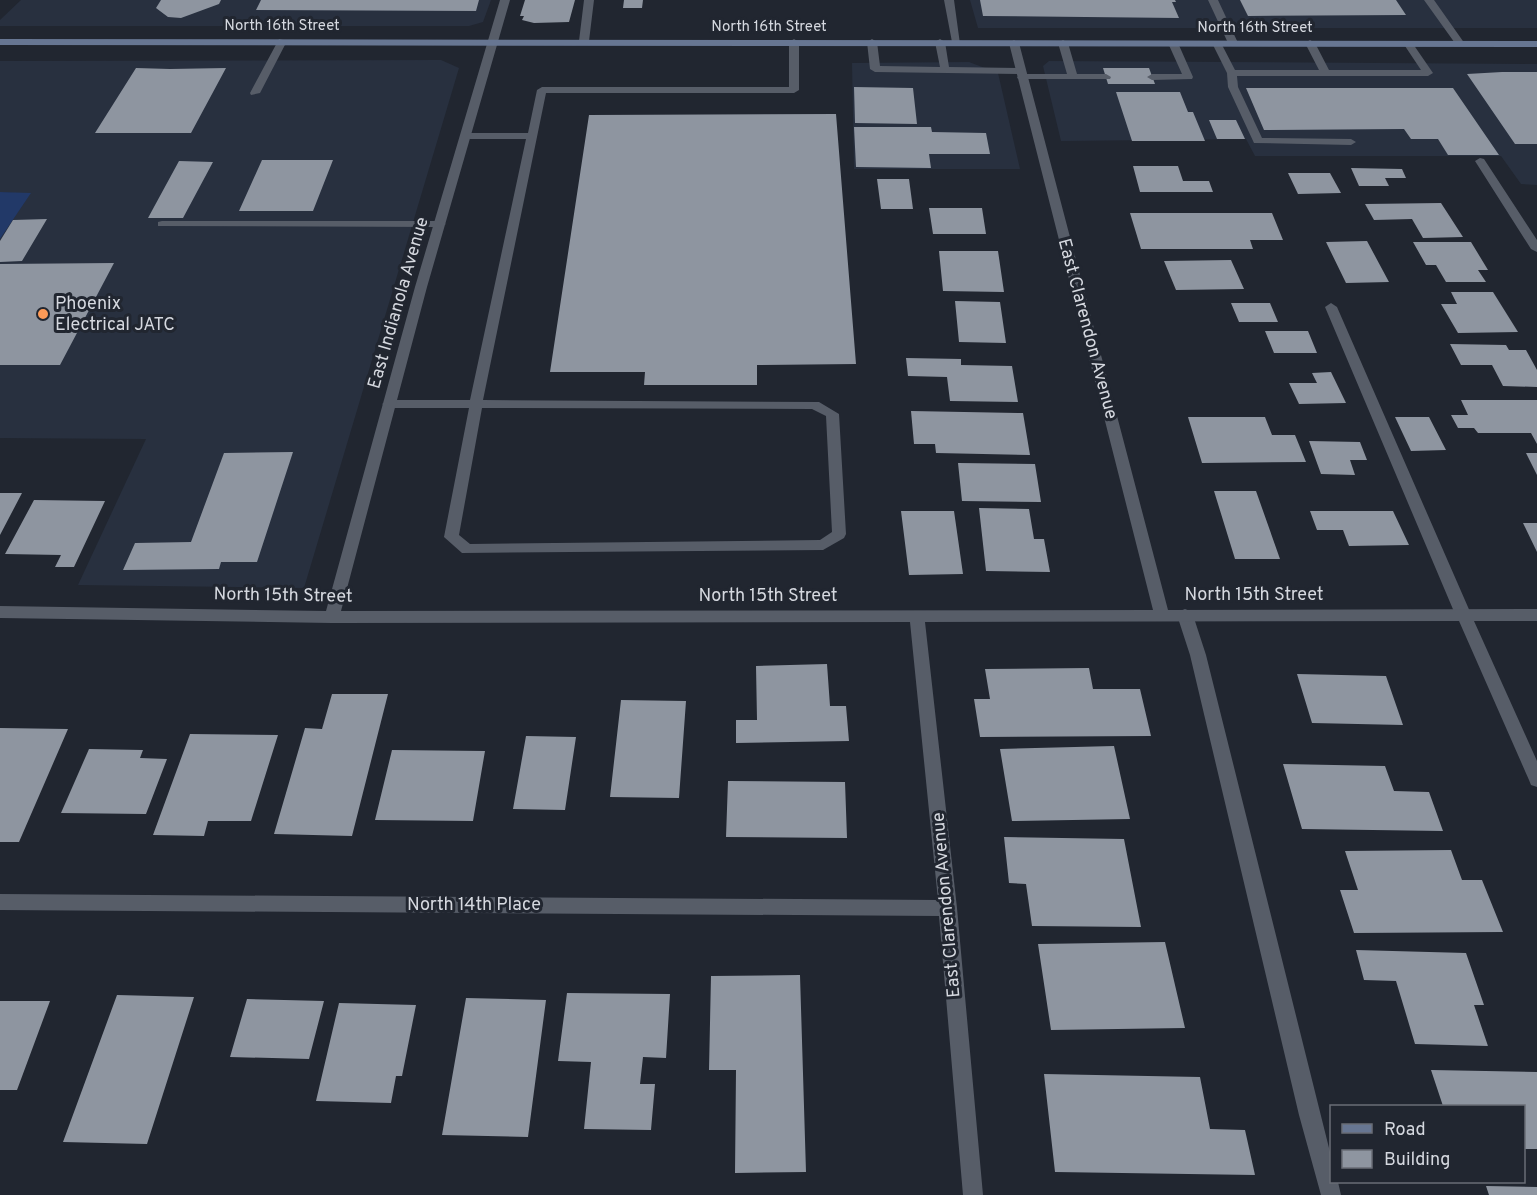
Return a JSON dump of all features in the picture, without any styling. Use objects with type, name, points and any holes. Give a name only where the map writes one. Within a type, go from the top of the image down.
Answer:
[{"type":"main road","name":"North 16th Street","points":[[0,42],[282,40],[1537,44]]},
{"type":"street","name":"East Indianola Avenue","points":[[332,617],[389,404],[505,0]]},
{"type":"street","points":[[584,41],[589,0]]},
{"type":"street","points":[[949,0],[957,42]]},
{"type":"street","points":[[1213,0],[1233,43]]},
{"type":"street","points":[[1429,0],[1460,44]]},
{"type":"street","points":[[255,93],[282,40]]},
{"type":"street","points":[[389,404],[476,404],[814,405],[832,414],[838,534],[823,545],[467,549],[451,537],[476,404],[542,90],[795,90],[794,42]]},
{"type":"street","points":[[872,42],[875,69],[1106,77]]},
{"type":"street","points":[[940,42],[945,70]]},
{"type":"street","name":"East Clarendon Avenue","points":[[1014,42],[1162,615]]},
{"type":"street","points":[[1062,42],[1073,77]]},
{"type":"street","points":[[1152,77],[1188,77],[1173,43]]},
{"type":"street","points":[[1217,43],[1232,73],[1233,87],[1258,141],[1351,142]]},
{"type":"street","points":[[1310,43],[1326,73]]},
{"type":"street","points":[[1232,73],[1428,73],[1408,43]]},
{"type":"street","points":[[466,136],[532,136]]},
{"type":"street","points":[[1479,161],[1537,249]]},
{"type":"street","points":[[162,224],[440,224]]},
{"type":"street","points":[[1331,307],[1537,780]]},
{"type":"street","name":"North 15th Street","points":[[0,612],[332,617],[1537,615]]},
{"type":"street","name":"East Clarendon Avenue","points":[[917,615],[948,908],[973,1195]]},
{"type":"street","points":[[1185,615],[1198,655],[1309,1115],[1331,1195]]},
{"type":"street","name":"North 14th Place","points":[[0,902],[948,908]]},
{"type":"shaded area","points":[[21,0],[491,0],[483,22],[469,26],[0,26],[0,20]]},
{"type":"shaded area","points":[[970,0],[1537,0],[1537,28],[978,28]]},
{"type":"shaded area","points":[[441,60],[459,68],[304,588],[78,585],[146,439],[0,438],[0,239],[30,194],[0,192],[0,61]]},
{"type":"shaded area","points":[[1049,61],[1537,64],[1537,185],[1521,184],[1501,156],[1255,156],[1246,139],[1061,141],[1043,66]]},
{"type":"shaded area","points":[[969,62],[998,73],[1020,169],[854,169],[852,63]]},
{"type":"shaded area","points":[[0,192],[31,193],[0,239]]},
{"type":"building","points":[[161,0],[221,0],[219,4],[181,18],[168,17],[156,8]]},
{"type":"building","points":[[261,0],[479,0],[476,11],[256,10]]},
{"type":"building","points":[[525,0],[575,0],[569,22],[534,23],[522,20],[524,16],[520,16]]},
{"type":"building","points":[[624,0],[643,0],[642,8],[623,8]]},
{"type":"building","points":[[980,0],[1175,0],[1176,2],[1172,2],[1179,18],[983,16]]},
{"type":"building","points":[[1240,0],[1396,0],[1406,15],[1248,16]]},
{"type":"building","points":[[136,68],[226,68],[191,133],[95,133]]},
{"type":"building","points":[[1103,68],[1149,68],[1155,84],[1108,84]]},
{"type":"building","points":[[1537,72],[1537,144],[1515,144],[1467,74]]},
{"type":"building","points":[[854,87],[913,88],[917,124],[855,123]]},
{"type":"building","points":[[1246,88],[1453,88],[1499,155],[1448,155],[1438,139],[1411,139],[1404,129],[1264,130]]},
{"type":"building","points":[[1116,92],[1180,92],[1188,112],[1193,112],[1205,141],[1132,141]]},
{"type":"building","points":[[836,114],[856,364],[757,365],[757,385],[644,385],[645,372],[550,372],[589,115]]},
{"type":"building","points":[[1209,120],[1236,120],[1245,139],[1217,139]]},
{"type":"building","points":[[854,127],[931,127],[932,132],[986,133],[990,154],[929,154],[931,168],[856,167]]},
{"type":"building","points":[[262,160],[333,160],[313,211],[239,211]]},
{"type":"building","points":[[179,161],[213,162],[183,218],[148,218]]},
{"type":"building","points":[[1133,166],[1178,166],[1183,181],[1209,181],[1213,192],[1140,192]]},
{"type":"building","points":[[1351,168],[1402,169],[1406,178],[1385,178],[1389,186],[1359,186]]},
{"type":"building","points":[[1288,173],[1330,173],[1341,193],[1298,194]]},
{"type":"building","points":[[877,179],[909,179],[913,209],[881,209]]},
{"type":"building","points":[[1441,203],[1463,237],[1423,238],[1412,219],[1374,220],[1365,204]]},
{"type":"building","points":[[929,208],[982,208],[986,234],[933,234]]},
{"type":"building","points":[[1130,213],[1272,213],[1283,240],[1250,240],[1253,249],[1141,249]]},
{"type":"building","points":[[47,219],[22,261],[0,262],[0,241],[13,220]]},
{"type":"building","points":[[1367,241],[1389,282],[1346,283],[1326,242]]},
{"type":"building","points":[[1413,242],[1471,242],[1488,270],[1478,270],[1486,282],[1446,282],[1436,265],[1426,265]]},
{"type":"building","points":[[939,251],[998,251],[1004,292],[943,291]]},
{"type":"building","points":[[1231,260],[1244,289],[1176,290],[1164,261]]},
{"type":"building","name":"Phoenix Electrical JATC","points":[[114,263],[60,365],[0,365],[0,264]]},
{"type":"building","points":[[1451,292],[1493,292],[1518,332],[1458,333],[1441,304],[1457,304]]},
{"type":"building","points":[[955,301],[1000,302],[1006,343],[959,342]]},
{"type":"building","points":[[1231,303],[1270,303],[1278,322],[1239,322]]},
{"type":"building","points":[[1265,331],[1308,331],[1317,353],[1274,353]]},
{"type":"building","points":[[1450,344],[1506,345],[1509,350],[1526,350],[1537,370],[1537,387],[1503,386],[1492,365],[1461,365]]},
{"type":"building","points":[[906,358],[961,359],[961,365],[1012,366],[1018,402],[950,401],[947,377],[908,376]]},
{"type":"building","points":[[1331,372],[1346,403],[1299,404],[1289,383],[1317,383],[1312,373]]},
{"type":"building","points":[[1461,400],[1537,400],[1537,444],[1531,433],[1478,433],[1474,428],[1458,428],[1451,415],[1468,415]]},
{"type":"building","points":[[911,411],[1023,413],[1030,455],[936,453],[935,444],[914,444]]},
{"type":"building","points":[[1188,417],[1265,417],[1272,435],[1295,435],[1306,462],[1202,463]]},
{"type":"building","points":[[1395,417],[1429,417],[1446,450],[1411,451]]},
{"type":"building","points":[[1309,441],[1360,442],[1367,460],[1350,460],[1355,475],[1321,474]]},
{"type":"building","points":[[293,452],[257,562],[221,562],[219,569],[123,570],[135,543],[191,542],[224,453]]},
{"type":"building","points":[[1526,453],[1537,453],[1537,475]]},
{"type":"building","points":[[958,463],[1035,464],[1041,502],[962,501]]},
{"type":"building","points":[[1214,491],[1256,491],[1280,559],[1235,559]]},
{"type":"building","points":[[0,493],[22,493],[0,535]]},
{"type":"building","points":[[34,500],[105,501],[74,567],[55,567],[61,555],[5,554]]},
{"type":"building","points":[[979,508],[1029,509],[1034,539],[1044,539],[1050,572],[986,571]]},
{"type":"building","points":[[901,511],[954,511],[963,574],[909,575]]},
{"type":"building","points":[[1310,511],[1393,511],[1409,545],[1349,546],[1343,530],[1317,530]]},
{"type":"building","points":[[1523,523],[1537,523],[1537,552]]},
{"type":"building","points":[[827,664],[830,706],[846,706],[849,741],[736,743],[736,720],[757,720],[756,666]]},
{"type":"building","points":[[1089,668],[1093,689],[1140,689],[1151,736],[980,737],[974,699],[990,699],[985,669]]},
{"type":"building","points":[[1297,674],[1386,676],[1403,725],[1312,723]]},
{"type":"building","points":[[332,694],[388,694],[352,836],[274,834],[305,728],[322,729]]},
{"type":"building","points":[[621,700],[686,701],[679,798],[610,797]]},
{"type":"building","points":[[0,728],[68,729],[19,842],[0,842]]},
{"type":"building","points":[[190,734],[278,735],[251,821],[208,821],[204,836],[153,835]]},
{"type":"building","points":[[526,736],[576,737],[565,810],[513,809]]},
{"type":"building","points":[[1114,746],[1130,819],[1012,821],[1000,749]]},
{"type":"building","points":[[89,749],[143,750],[140,758],[167,759],[146,814],[61,813]]},
{"type":"building","points":[[392,750],[485,751],[473,821],[375,820]]},
{"type":"building","points":[[1283,764],[1385,766],[1394,791],[1429,792],[1443,831],[1302,829]]},
{"type":"building","points":[[728,781],[845,782],[847,838],[726,837]]},
{"type":"building","points":[[1004,837],[1124,839],[1141,927],[1032,926],[1026,884],[1009,883]]},
{"type":"building","points":[[1451,850],[1462,880],[1482,880],[1503,932],[1354,933],[1340,890],[1358,890],[1345,851]]},
{"type":"building","points":[[1165,942],[1185,1028],[1051,1030],[1038,944]]},
{"type":"building","points":[[1356,950],[1466,953],[1484,1005],[1474,1005],[1488,1046],[1415,1044],[1396,981],[1364,980]]},
{"type":"building","points":[[800,975],[806,1172],[735,1173],[736,1070],[709,1070],[711,976]]},
{"type":"building","points":[[567,993],[670,994],[666,1058],[643,1057],[640,1084],[655,1084],[651,1130],[584,1129],[591,1062],[558,1061]]},
{"type":"building","points":[[117,995],[194,997],[147,1144],[63,1142]]},
{"type":"building","points":[[466,998],[546,1000],[528,1137],[442,1135]]},
{"type":"building","points":[[247,999],[324,1001],[309,1059],[230,1057]]},
{"type":"building","points":[[0,1001],[50,1001],[17,1090],[0,1090]]},
{"type":"building","points":[[339,1003],[416,1005],[402,1076],[396,1076],[391,1103],[316,1101]]},
{"type":"building","points":[[1431,1070],[1537,1072],[1537,1149],[1525,1149],[1525,1105],[1443,1105]]},
{"type":"building","points":[[1044,1074],[1200,1077],[1210,1129],[1245,1130],[1255,1175],[1055,1172]]},
{"type":"building","points":[[1486,1186],[1537,1187],[1537,1195],[1489,1195]]},
{"type":"place","name":"Phoenix Electrical JATC","points":[[43,314]]}]
